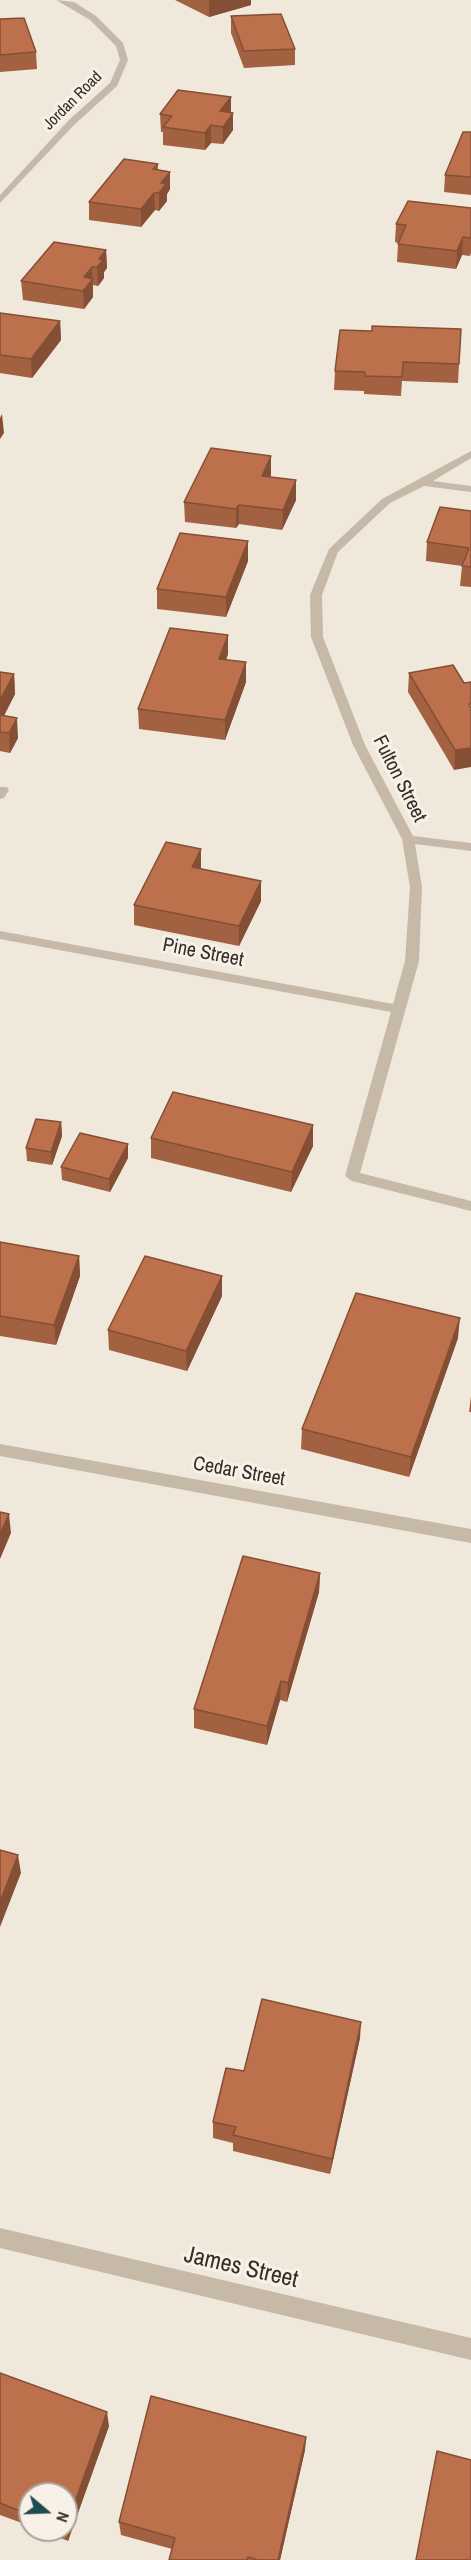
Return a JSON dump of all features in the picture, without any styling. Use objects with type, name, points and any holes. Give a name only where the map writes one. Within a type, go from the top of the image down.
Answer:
[{"type":"street","name":"Jordan Road","points":[[0,200],[72,122],[114,84],[124,60],[120,45],[93,18],[60,0]]},
{"type":"street","name":"Fulton Street","points":[[471,454],[423,483],[386,501],[333,551],[316,595],[316,637],[359,745],[408,839],[416,887],[412,951],[352,1176],[471,1206]]},
{"type":"street","points":[[423,483],[471,489]]},
{"type":"street","points":[[408,839],[471,847]]},
{"type":"street","name":"Pine Street","points":[[0,934],[398,1009]]},
{"type":"street","name":"Cedar Street","points":[[0,1450],[471,1536]]},
{"type":"street","name":"James Street","points":[[0,2238],[471,2349]]},
{"type":"building","points":[[281,14],[295,49],[244,51],[231,16]]},
{"type":"building","points":[[24,18],[36,52],[0,55],[0,19]]},
{"type":"building","points":[[178,90],[231,97],[220,111],[233,113],[223,127],[211,125],[205,133],[163,127],[172,116],[160,114]]},
{"type":"building","points":[[463,132],[471,132],[471,177],[445,175]]},
{"type":"building","points":[[124,159],[158,164],[153,169],[170,172],[161,183],[166,184],[159,193],[154,193],[141,209],[89,202]]},
{"type":"building","points":[[408,201],[471,208],[471,238],[463,237],[457,251],[398,244],[406,225],[396,224]]},
{"type":"building","points":[[54,242],[106,250],[99,259],[103,260],[97,267],[92,267],[84,277],[93,279],[83,291],[21,281]]},
{"type":"building","points":[[0,313],[60,321],[31,359],[0,355]]},
{"type":"building","points":[[372,326],[461,329],[459,364],[403,362],[402,377],[365,376],[365,372],[335,371],[340,330],[372,331]]},
{"type":"building","points":[[211,448],[271,456],[262,476],[296,480],[283,510],[239,505],[236,509],[184,502]]},
{"type":"building","points":[[440,507],[471,511],[471,567],[462,566],[469,548],[427,542]]},
{"type":"building","points":[[180,533],[248,541],[226,597],[157,589]]},
{"type":"building","points":[[170,628],[228,635],[219,659],[246,662],[225,720],[138,709]]},
{"type":"building","points":[[453,665],[464,683],[471,682],[471,704],[469,704],[471,708],[471,748],[455,750],[409,673]]},
{"type":"building","points":[[0,672],[14,674],[0,700]]},
{"type":"building","points":[[0,715],[17,718],[9,733],[0,732]]},
{"type":"building","points":[[166,842],[201,849],[192,867],[261,881],[239,926],[134,905]]},
{"type":"building","points":[[173,1092],[313,1125],[292,1172],[151,1138]]},
{"type":"building","points":[[36,1119],[61,1122],[51,1152],[26,1148]]},
{"type":"building","points":[[80,1133],[128,1144],[109,1179],[61,1167]]},
{"type":"building","points":[[0,1242],[79,1256],[54,1325],[0,1316]]},
{"type":"building","points":[[145,1256],[222,1276],[186,1351],[108,1330]]},
{"type":"building","points":[[356,1293],[460,1318],[411,1457],[302,1429]]},
{"type":"building","points":[[0,1512],[9,1514],[0,1534]]},
{"type":"building","points":[[243,1556],[320,1573],[288,1683],[281,1681],[267,1726],[194,1709]]},
{"type":"building","points":[[0,1850],[18,1855],[0,1902]]},
{"type":"building","points":[[262,1999],[361,2022],[332,2159],[233,2135],[236,2127],[213,2122],[226,2068],[244,2071]]},
{"type":"building","points":[[0,2373],[107,2412],[78,2493],[78,2482],[18,2482],[18,2510],[0,2503]]},
{"type":"building","points":[[151,2396],[306,2437],[278,2560],[257,2560],[248,2557],[247,2560],[169,2560],[175,2538],[119,2522]]},
{"type":"building","points":[[437,2451],[471,2460],[471,2560],[416,2560]]}]
